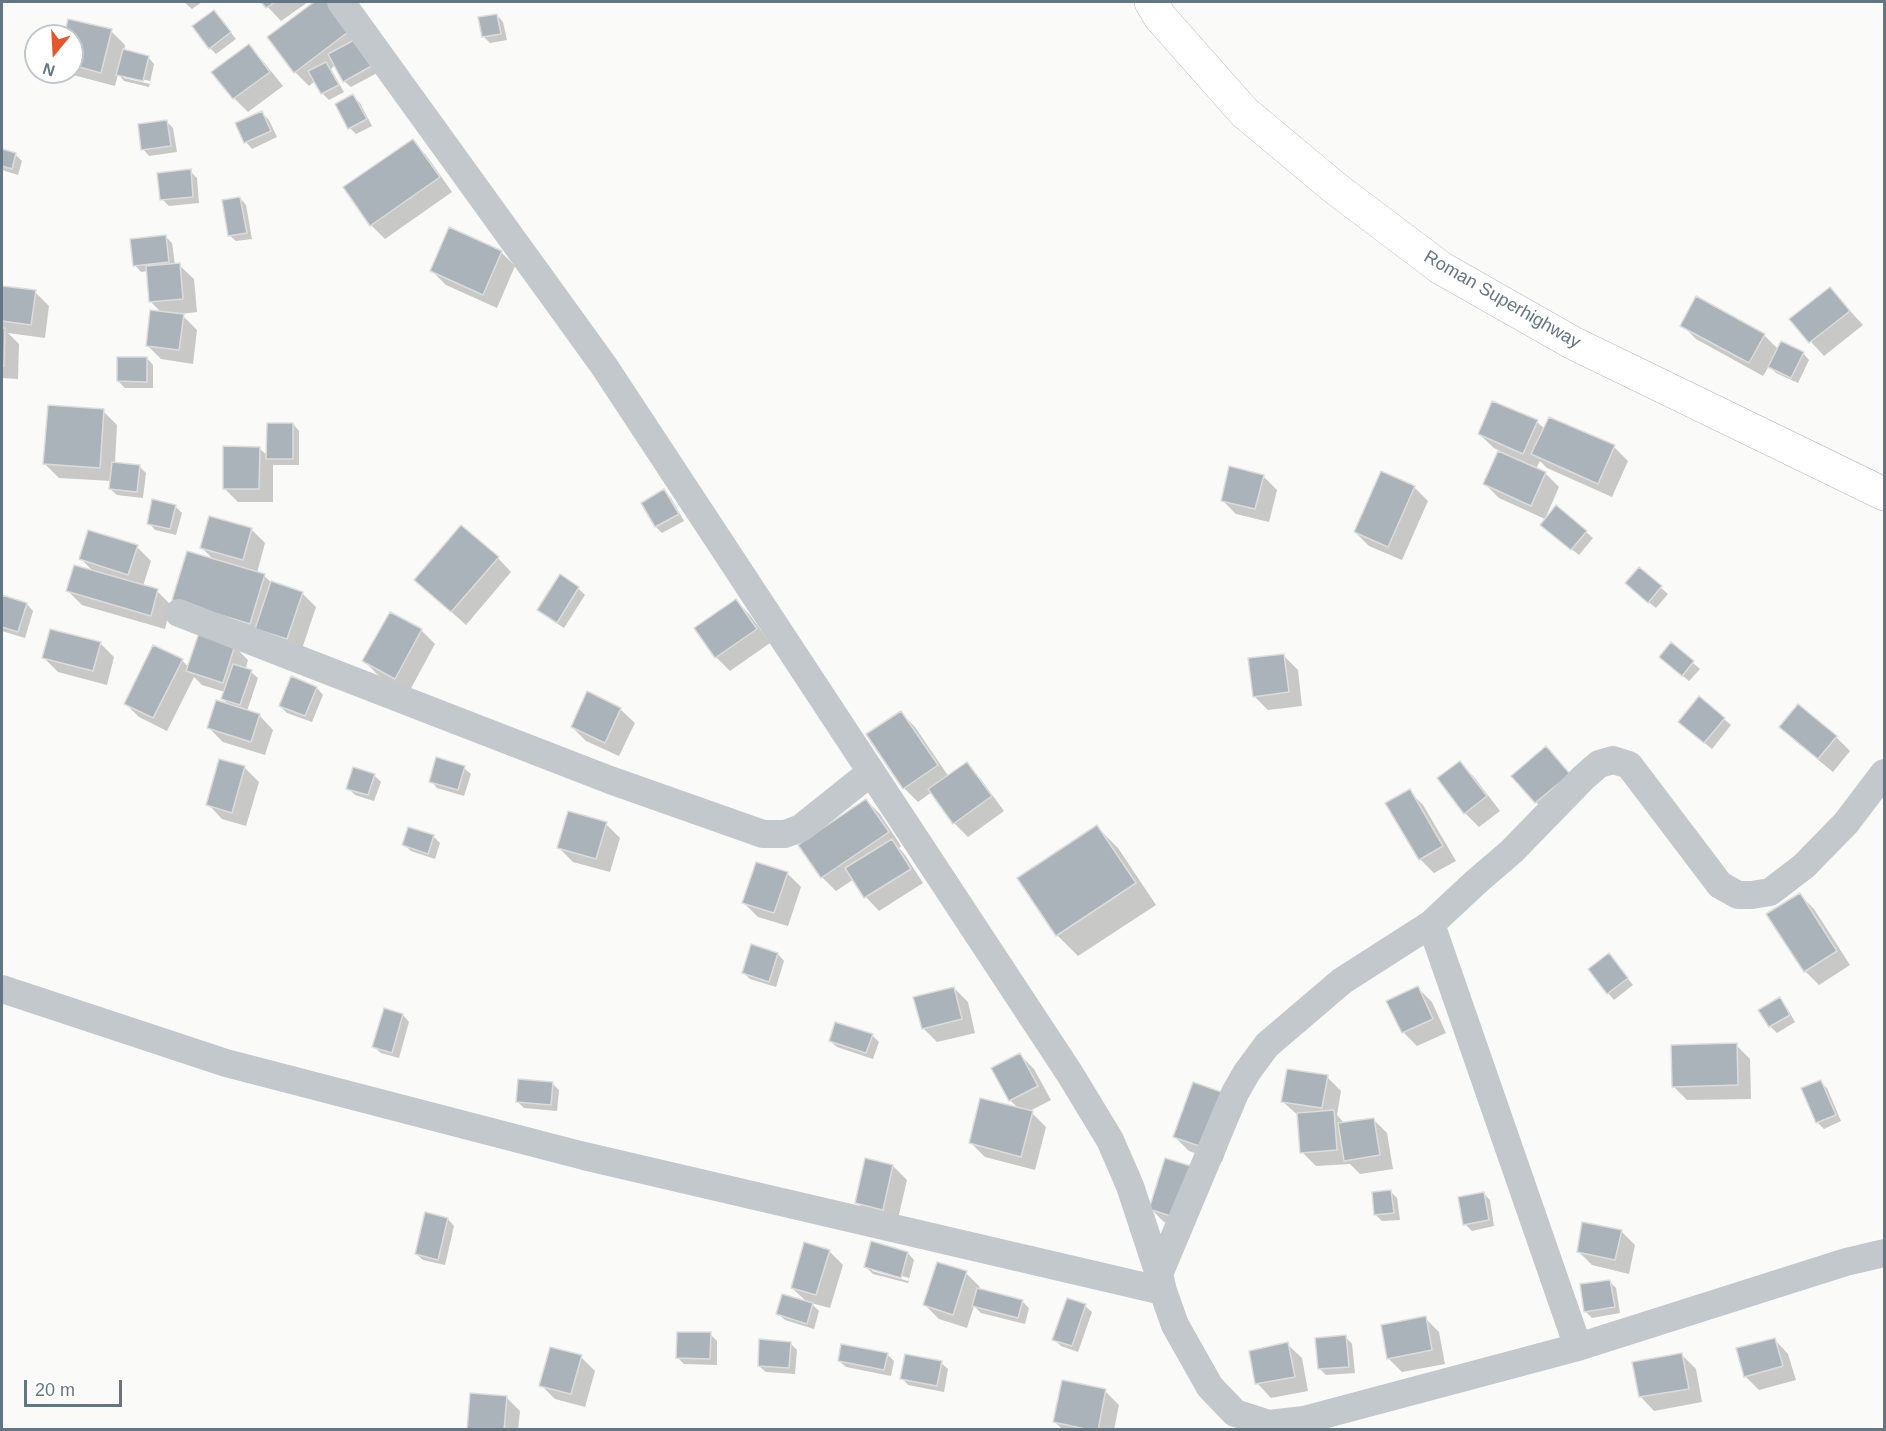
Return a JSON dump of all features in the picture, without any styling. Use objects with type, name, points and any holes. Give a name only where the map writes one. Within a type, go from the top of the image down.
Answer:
[{"type":"main road","name":"Roman Superhighway","points":[[1151,2],[1160,17],[1244,112],[1335,188],[1441,268],[1573,343],[1884,494]]},
{"type":"street","points":[[341,2],[604,366],[1063,1064],[1110,1140],[1130,1186],[1175,1325],[1210,1387],[1236,1413],[1262,1426],[1304,1420],[1578,1347],[1846,1262],[1884,1253]]},
{"type":"street","points":[[179,613],[610,780],[763,834],[784,834],[801,828],[871,772]]},
{"type":"street","points":[[1161,1282],[1235,1093],[1267,1045],[1342,981],[1431,924],[1512,851],[1599,764],[1613,760],[1629,765],[1720,885],[1738,895],[1770,892],[1804,866],[1846,823],[1884,773]]},
{"type":"street","points":[[1431,924],[1578,1347]]},
{"type":"street","points":[[2,988],[226,1063],[584,1156],[1161,1282]]},
{"type":"building","points":[[261,2],[275,2],[266,8]]},
{"type":"building","points":[[314,2],[331,2],[352,29],[294,73],[267,37]]},
{"type":"building","points":[[214,10],[231,32],[209,49],[192,26]]},
{"type":"building","points":[[497,14],[501,34],[482,37],[478,17]]},
{"type":"building","points":[[68,19],[112,29],[101,73],[84,68],[84,24],[67,24]]},
{"type":"building","points":[[360,37],[375,64],[343,82],[328,54]]},
{"type":"building","points":[[249,44],[270,72],[233,99],[211,72]]},
{"type":"building","points":[[123,49],[149,56],[143,81],[116,75]]},
{"type":"building","points":[[326,62],[339,85],[321,94],[308,71]]},
{"type":"building","points":[[353,94],[367,119],[348,129],[335,104]]},
{"type":"building","points":[[262,111],[271,131],[244,143],[235,123]]},
{"type":"building","points":[[167,120],[171,146],[141,150],[138,124]]},
{"type":"building","points":[[413,139],[440,177],[370,226],[343,187]]},
{"type":"building","points":[[2,149],[16,153],[12,169],[2,166]]},
{"type":"building","points":[[191,169],[193,197],[160,200],[157,173]]},
{"type":"building","points":[[240,197],[247,233],[228,236],[222,200]]},
{"type":"building","points":[[449,227],[502,251],[483,295],[430,271]]},
{"type":"building","points":[[166,235],[169,262],[133,266],[130,239]]},
{"type":"building","points":[[180,263],[183,299],[149,302],[146,266]]},
{"type":"building","points":[[2,286],[36,290],[31,325],[2,321]]},
{"type":"building","points":[[1830,287],[1850,311],[1809,343],[1789,319]]},
{"type":"building","points":[[1696,296],[1765,334],[1749,363],[1680,326]]},
{"type":"building","points":[[150,310],[184,314],[179,350],[146,346]]},
{"type":"building","points":[[2,328],[5,328],[4,366],[2,366]]},
{"type":"building","points":[[1781,341],[1804,352],[1791,378],[1768,367]]},
{"type":"building","points":[[117,357],[147,357],[147,382],[117,381]]},
{"type":"building","points":[[1492,401],[1538,420],[1523,454],[1478,434]]},
{"type":"building","points":[[48,405],[104,409],[100,468],[43,464]]},
{"type":"building","points":[[1549,417],[1615,445],[1598,484],[1531,454]]},
{"type":"building","points":[[267,423],[293,423],[293,459],[266,459]]},
{"type":"building","points":[[223,446],[260,447],[259,489],[223,489]]},
{"type":"building","points":[[1498,451],[1546,472],[1531,506],[1483,484]]},
{"type":"building","points":[[112,462],[140,465],[137,492],[109,489]]},
{"type":"building","points":[[1229,466],[1264,475],[1255,509],[1221,501]]},
{"type":"building","points":[[1381,471],[1415,486],[1388,547],[1354,532]]},
{"type":"building","points":[[664,489],[679,514],[655,527],[641,503]]},
{"type":"building","points":[[152,499],[176,505],[170,529],[147,524]]},
{"type":"building","points":[[1556,505],[1587,531],[1571,550],[1540,525]]},
{"type":"building","points":[[209,516],[252,528],[243,560],[200,548]]},
{"type":"building","points":[[461,525],[499,557],[451,612],[414,580]]},
{"type":"building","points":[[88,530],[138,545],[128,575],[79,559]]},
{"type":"building","points":[[187,551],[265,574],[250,624],[172,600]]},
{"type":"building","points":[[74,565],[158,589],[151,616],[66,591]]},
{"type":"building","points":[[1639,567],[1662,586],[1648,603],[1625,583]]},
{"type":"building","points":[[560,574],[579,587],[557,623],[537,610]]},
{"type":"building","points":[[271,581],[303,592],[287,639],[255,629]]},
{"type":"building","points":[[2,595],[27,603],[18,632],[2,627]]},
{"type":"building","points":[[736,599],[757,629],[715,658],[694,628]]},
{"type":"building","points":[[390,612],[422,629],[395,679],[362,661]]},
{"type":"building","points":[[50,629],[101,642],[93,671],[42,658]]},
{"type":"building","points":[[199,633],[235,645],[223,683],[186,671]]},
{"type":"building","points":[[1671,642],[1694,661],[1682,676],[1659,657]]},
{"type":"building","points":[[153,645],[183,659],[153,718],[124,704]]},
{"type":"building","points":[[1284,654],[1289,692],[1253,697],[1248,658]]},
{"type":"building","points":[[233,664],[252,670],[240,705],[221,699]]},
{"type":"building","points":[[291,676],[317,687],[305,716],[279,706]]},
{"type":"building","points":[[587,691],[621,708],[605,743],[571,727]]},
{"type":"building","points":[[1699,696],[1725,718],[1704,743],[1678,722]]},
{"type":"building","points":[[216,700],[260,714],[251,742],[207,728]]},
{"type":"building","points":[[1798,704],[1837,736],[1818,759],[1779,727]]},
{"type":"building","points":[[901,711],[938,765],[903,789],[866,734]]},
{"type":"building","points":[[1546,746],[1570,774],[1535,803],[1511,776]]},
{"type":"building","points":[[436,757],[465,766],[458,790],[429,782]]},
{"type":"building","points":[[219,759],[245,766],[232,813],[206,805]]},
{"type":"building","points":[[1460,761],[1487,796],[1464,814],[1437,778]]},
{"type":"building","points":[[967,762],[992,796],[953,824],[928,789]]},
{"type":"building","points":[[353,767],[375,774],[368,795],[346,789]]},
{"type":"building","points":[[1410,789],[1443,846],[1419,860],[1385,803]]},
{"type":"building","points":[[866,799],[889,832],[821,878],[798,845]]},
{"type":"building","points":[[568,811],[607,822],[596,859],[557,848]]},
{"type":"building","points":[[1097,825],[1136,883],[1056,936],[1017,878]]},
{"type":"building","points":[[408,827],[434,835],[428,854],[402,845]]},
{"type":"building","points":[[892,839],[911,869],[864,898],[845,868]]},
{"type":"building","points":[[756,862],[788,872],[774,913],[742,903]]},
{"type":"building","points":[[1800,893],[1837,951],[1804,972],[1766,914]]},
{"type":"building","points":[[751,944],[778,953],[769,982],[742,973]]},
{"type":"building","points":[[1609,953],[1628,978],[1607,994],[1588,969]]},
{"type":"building","points":[[1418,986],[1433,1019],[1402,1033],[1386,1001]]},
{"type":"building","points":[[954,987],[962,1019],[922,1029],[913,997]]},
{"type":"building","points":[[1780,997],[1790,1015],[1769,1027],[1758,1010]]},
{"type":"building","points":[[384,1008],[403,1014],[392,1053],[372,1047]]},
{"type":"building","points":[[835,1022],[873,1034],[866,1053],[829,1041]]},
{"type":"building","points":[[1737,1043],[1738,1085],[1672,1087],[1671,1045]]},
{"type":"building","points":[[1020,1053],[1038,1086],[1009,1101],[991,1068]]},
{"type":"building","points":[[1287,1069],[1328,1075],[1322,1108],[1281,1102]]},
{"type":"building","points":[[518,1079],[553,1082],[551,1105],[516,1102]]},
{"type":"building","points":[[1821,1080],[1836,1115],[1816,1123],[1801,1088]]},
{"type":"building","points":[[1193,1082],[1227,1094],[1208,1149],[1173,1137]]},
{"type":"building","points":[[980,1098],[1033,1111],[1021,1157],[969,1143]]},
{"type":"building","points":[[1334,1110],[1337,1150],[1300,1153],[1297,1113]]},
{"type":"building","points":[[1374,1118],[1380,1155],[1344,1161],[1338,1123]]},
{"type":"building","points":[[865,1158],[893,1165],[883,1210],[855,1203]]},
{"type":"building","points":[[1165,1158],[1194,1167],[1177,1218],[1149,1209]]},
{"type":"building","points":[[1391,1190],[1394,1213],[1374,1215],[1372,1192]]},
{"type":"building","points":[[1484,1192],[1489,1220],[1463,1225],[1458,1197]]},
{"type":"building","points":[[425,1212],[448,1218],[438,1260],[415,1254]]},
{"type":"building","points":[[1582,1222],[1622,1230],[1615,1260],[1577,1252]]},
{"type":"building","points":[[871,1241],[908,1252],[901,1278],[864,1267]]},
{"type":"building","points":[[804,1242],[830,1250],[816,1295],[791,1288]]},
{"type":"building","points":[[937,1262],[967,1271],[953,1315],[923,1305]]},
{"type":"building","points":[[1610,1280],[1615,1307],[1584,1312],[1580,1284]]},
{"type":"building","points":[[977,1288],[1023,1300],[1018,1318],[972,1306]]},
{"type":"building","points":[[782,1294],[813,1303],[807,1324],[776,1314]]},
{"type":"building","points":[[1067,1298],[1086,1304],[1072,1346],[1052,1340]]},
{"type":"building","points":[[1426,1316],[1432,1350],[1387,1359],[1381,1325]]},
{"type":"building","points":[[677,1332],[711,1332],[710,1359],[676,1358]]},
{"type":"building","points":[[1346,1335],[1349,1367],[1318,1369],[1315,1338]]},
{"type":"building","points":[[1775,1338],[1783,1366],[1744,1377],[1736,1348]]},
{"type":"building","points":[[759,1339],[791,1342],[789,1368],[758,1366]]},
{"type":"building","points":[[1288,1342],[1295,1377],[1255,1384],[1249,1351]]},
{"type":"building","points":[[841,1344],[888,1353],[884,1370],[838,1361]]},
{"type":"building","points":[[550,1347],[582,1355],[571,1394],[539,1386]]},
{"type":"building","points":[[1682,1353],[1689,1389],[1639,1397],[1632,1362]]},
{"type":"building","points":[[905,1354],[942,1361],[937,1386],[900,1379]]},
{"type":"building","points":[[1062,1380],[1106,1389],[1098,1430],[1053,1422]]},
{"type":"building","points":[[470,1393],[507,1396],[504,1430],[467,1430]]}]
